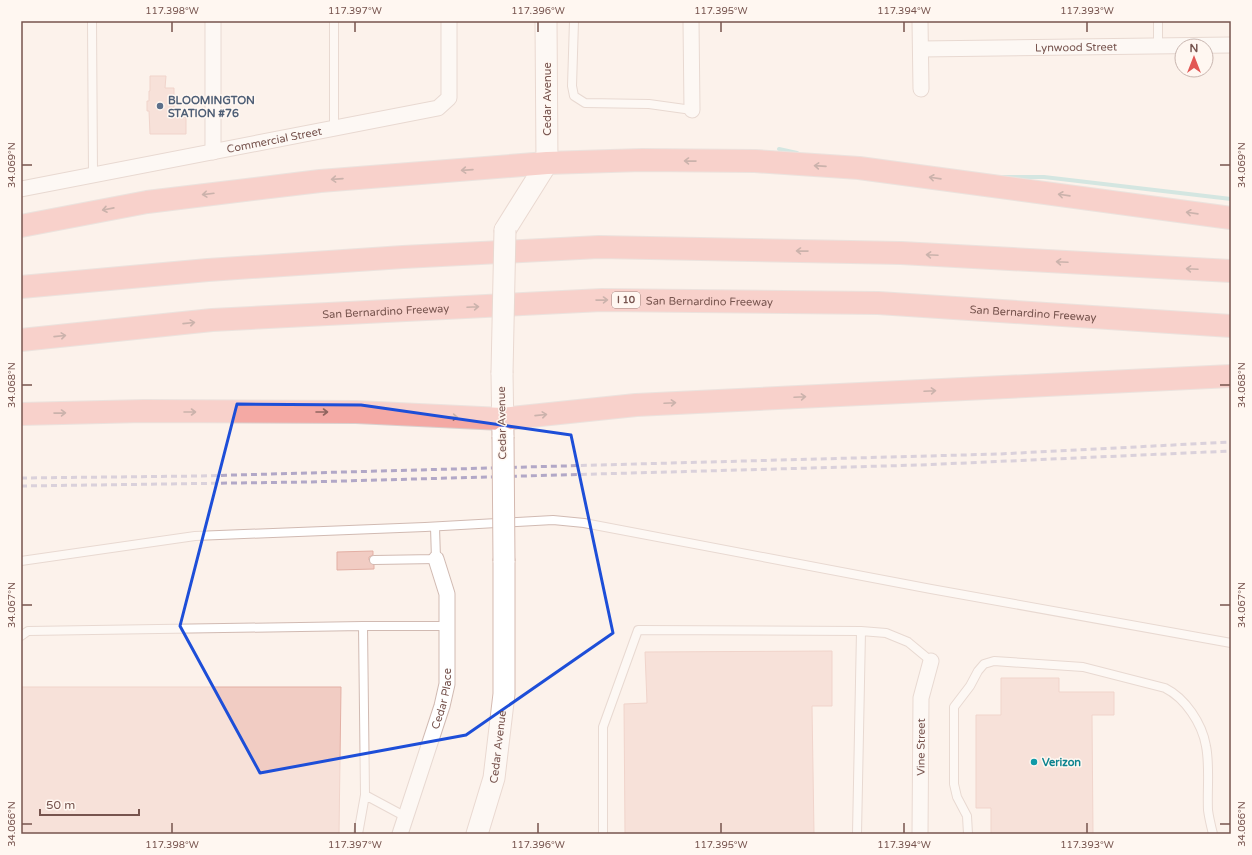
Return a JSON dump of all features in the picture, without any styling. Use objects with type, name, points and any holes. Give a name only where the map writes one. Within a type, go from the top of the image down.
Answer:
[{"type":"highway","points":[[21,226],[147,202],[320,181],[547,163],[642,160],[755,161],[859,168],[1231,218]]},
{"type":"highway","points":[[21,287],[208,270],[404,257],[599,247],[901,253],[1231,271]]},
{"type":"highway","name":"San Bernardino Freeway","points":[[21,340],[212,320],[602,300],[878,304],[1231,326]]},
{"type":"highway","points":[[21,414],[144,411],[356,412],[502,428],[636,405],[1231,376]]},
{"type":"main road","name":"Cedar Avenue","points":[[477,834],[494,778],[504,694],[502,372],[505,230],[547,163],[546,21]]},
{"type":"street","points":[[213,21],[213,152]]},
{"type":"street","name":"Commercial Street","points":[[21,189],[438,108],[449,98],[449,21]]},
{"type":"street","points":[[691,21],[692,110]]},
{"type":"street","points":[[920,21],[921,89]]},
{"type":"street","name":"Lynwood Street","points":[[921,49],[1231,45]]},
{"type":"street","name":"Cedar Place","points":[[400,834],[442,706],[447,684],[447,594],[436,559]]},
{"type":"street","name":"Vine Street","points":[[920,834],[921,698],[931,661]]},
{"type":"lane","points":[[92,21],[93,175]]},
{"type":"lane","points":[[334,21],[334,128]]},
{"type":"lane","points":[[574,21],[572,86],[574,96],[585,103],[649,104],[692,110]]},
{"type":"lane","points":[[1158,21],[1158,45]]},
{"type":"lane","points":[[21,561],[195,536],[435,527],[553,520],[584,523],[931,589],[1231,643]]},
{"type":"lane","points":[[374,560],[436,559],[435,527]]},
{"type":"lane","points":[[358,834],[365,795],[363,626]]},
{"type":"lane","points":[[21,636],[28,631],[447,626]]},
{"type":"lane","points":[[603,834],[602,727],[638,630],[861,631],[886,633],[908,642],[931,661]]},
{"type":"lane","points":[[857,834],[861,631]]},
{"type":"lane","points":[[968,834],[967,816],[957,797],[954,784],[954,707],[984,664],[994,661],[1083,667],[1165,688],[1176,694],[1185,702],[1205,738],[1208,759],[1208,811],[1213,834]]},
{"type":"lane","points":[[365,795],[406,817]]},
{"type":"highlighted area","points":[[237,404],[361,405],[571,435],[613,633],[466,735],[260,773],[180,626]]},
{"type":"building","name":"BLOOMINGTON STATION #76","points":[[150,76],[166,76],[165,88],[174,88],[174,117],[186,117],[186,134],[150,134],[147,101],[149,101]]},
{"type":"building","points":[[373,551],[373,555],[369,557],[369,560],[374,565],[374,569],[337,570],[337,552]]},
{"type":"building","points":[[832,651],[832,706],[812,706],[814,834],[625,834],[624,704],[647,703],[645,652]]},
{"type":"building","name":"Verizon","points":[[1001,678],[1059,678],[1059,692],[1114,692],[1114,715],[1092,715],[1093,834],[991,834],[991,808],[976,808],[976,715],[1001,715]]},
{"type":"building","points":[[21,687],[341,687],[339,834],[21,834]]},
{"type":"waterway","points":[[779,149],[797,153]]},
{"type":"waterway","points":[[1002,177],[1044,177],[1231,199]]},
{"type":"railway","points":[[21,478],[199,476],[999,454],[1231,442]]},
{"type":"railway","points":[[21,486],[307,482],[920,465],[1231,451]]},
{"type":"place","name":"BLOOMINGTON STATION #76","points":[[160,106]]},
{"type":"place","name":"Verizon","points":[[1034,762]]}]
